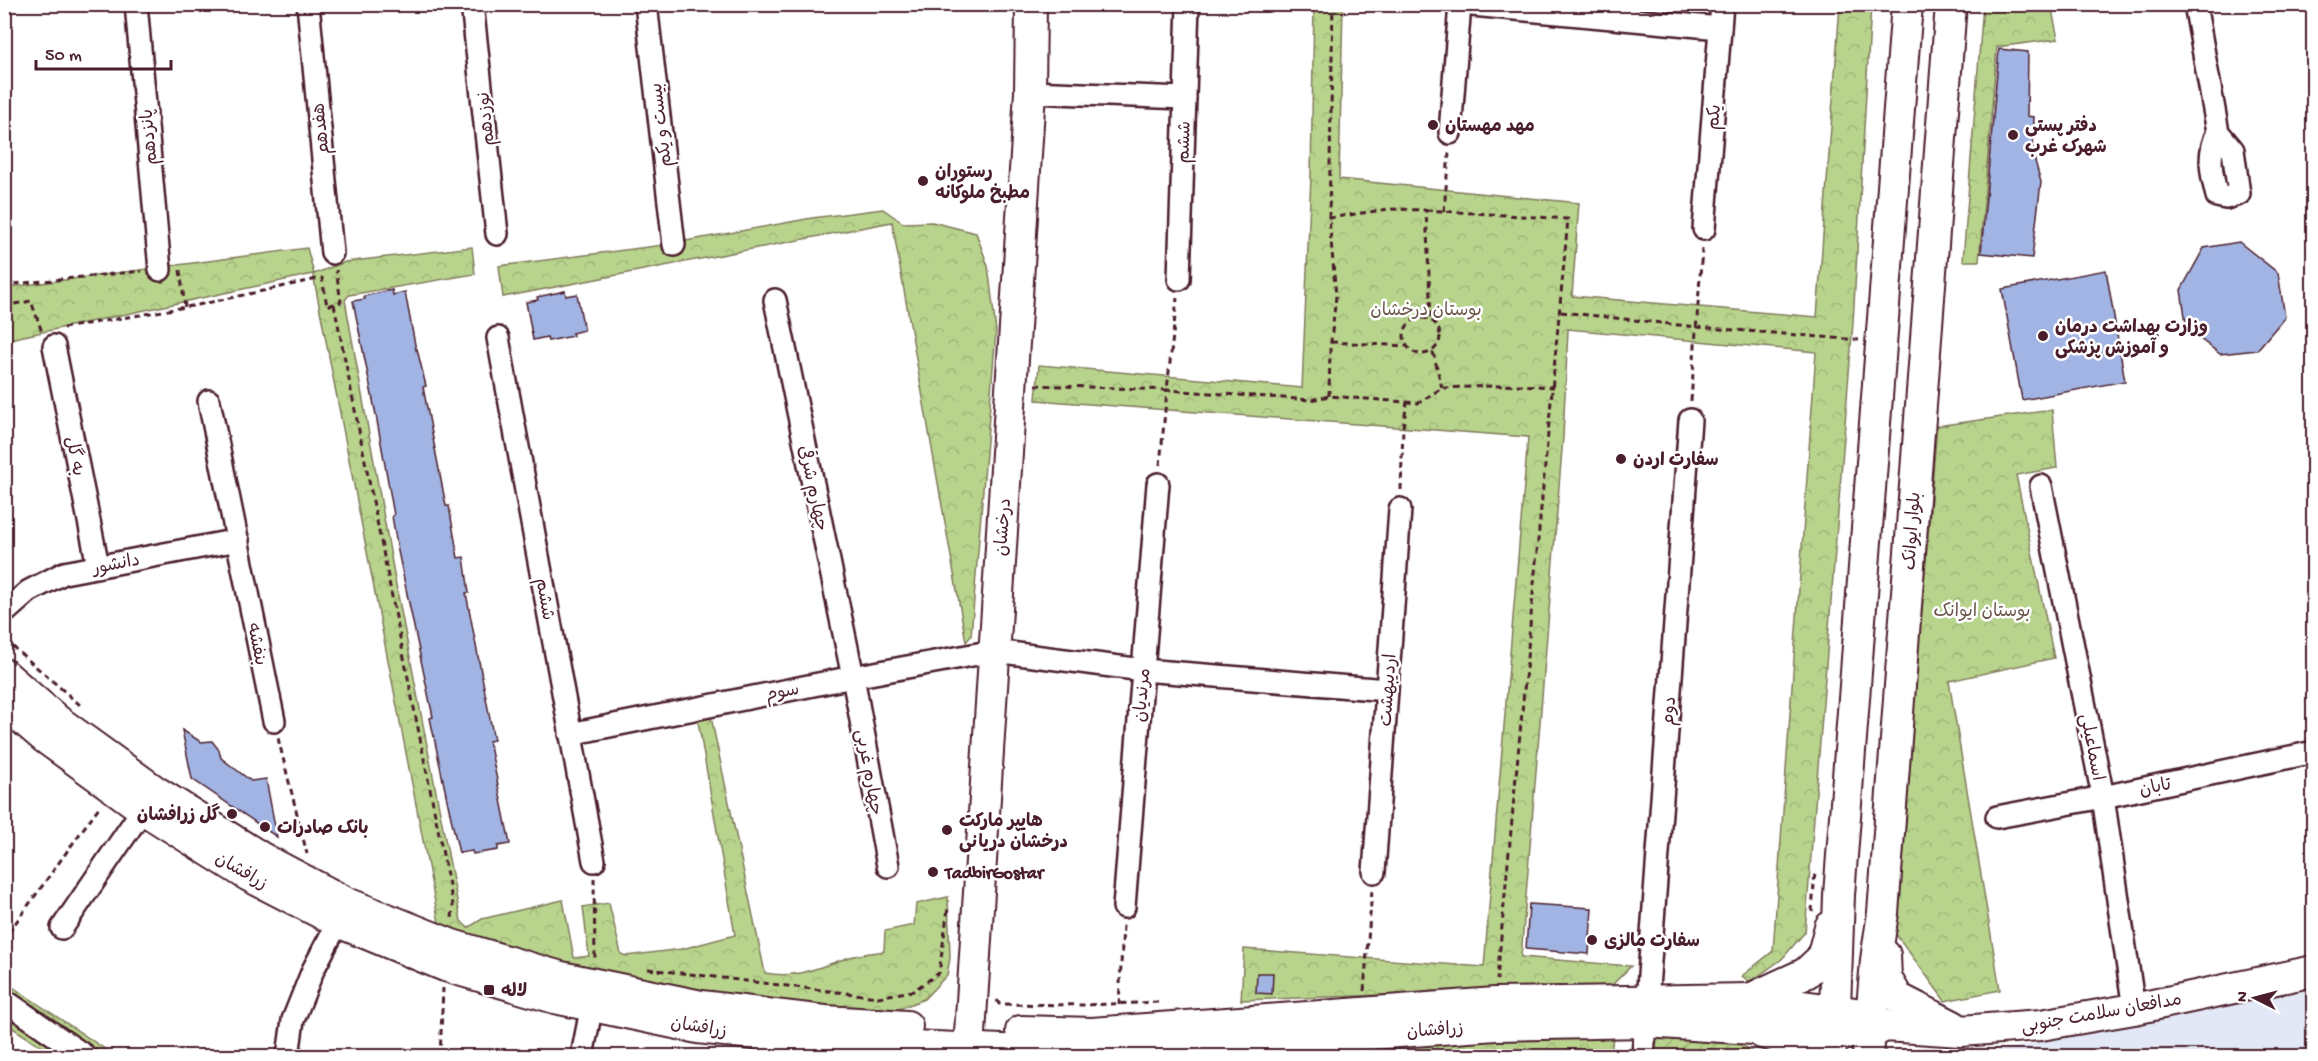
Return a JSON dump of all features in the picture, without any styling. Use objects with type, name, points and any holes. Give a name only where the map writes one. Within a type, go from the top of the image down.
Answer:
[{"type":"street","name":"پانزدهم","points":[[136,4],[160,270]]},
{"type":"street","name":"هفدهم","points":[[308,4],[332,253]]},
{"type":"street","name":"نوزدهم","points":[[472,4],[497,234]]},
{"type":"street","name":"بیست و یکم","points":[[646,4],[674,244]]},
{"type":"street","name":"درخشان","points":[[970,1039],[1030,92],[1031,4]]},
{"type":"street","name":"ششم","points":[[1179,279],[1188,4]]},
{"type":"street","points":[[1450,133],[1460,4],[1720,28]]},
{"type":"street","name":"یکم","points":[[1704,229],[1722,4]]},
{"type":"street","points":[[1832,1033],[1839,895],[1907,4]]},
{"type":"street","name":"بلوار ایوانک","points":[[1873,1033],[1951,4]]},
{"type":"street","points":[[2195,4],[2218,132]]},
{"type":"street","points":[[1030,92],[1185,98]]},
{"type":"street","name":"چهارم شرقی","points":[[775,300],[853,677]]},
{"type":"street","name":"ششم","points":[[498,338],[594,861]]},
{"type":"street","name":"به گل","points":[[54,346],[98,566]]},
{"type":"street","name":"بنفشه","points":[[209,401],[274,721]]},
{"type":"street","name":"دوم","points":[[1647,1012],[1690,420]]},
{"type":"street","name":"مرنديان","points":[[1124,907],[1158,484]]},
{"type":"street","name":"اسماعیلی","points":[[2041,486],[2103,797],[2134,1009]]},
{"type":"street","name":"اردیبهشت","points":[[1374,872],[1400,509]]},
{"type":"street","name":"دانشور","points":[[4,613],[29,591],[64,573],[238,540]]},
{"type":"street","name":"سوم","points":[[570,734],[994,651],[1143,670],[1387,690]]},
{"type":"street","name":"زرافشان","points":[[4,674],[58,721],[155,791],[260,857],[347,903],[561,977],[592,977],[824,1040],[970,1039],[1118,1031],[1287,1039],[1362,1013],[1495,1003],[1647,1012],[1749,1014],[1832,1033],[1873,1033]]},
{"type":"street","name":"چهارم غربی","points":[[853,677],[888,866]]},
{"type":"street","name":"زرافشان","points":[[4,703],[45,738],[143,809],[249,876],[338,922],[449,939]]},
{"type":"street","name":"تابان","points":[[1997,817],[2313,752]]},
{"type":"street","points":[[62,928],[143,809]]},
{"type":"street","points":[[1803,1056],[1749,1014],[1806,974],[1822,958],[1839,895]]},
{"type":"street","points":[[1883,913],[1886,978],[1898,998],[1961,1031]]},
{"type":"street","points":[[288,1056],[293,1020],[313,970],[338,922]]},
{"type":"street","name":"مدافعان سلامت جنوبی","points":[[1873,1033],[1961,1031],[2041,1025],[2134,1009],[2313,971]]},
{"type":"street","points":[[582,1056],[592,977]]},
{"type":"street","points":[[4,1000],[85,1056]]},
{"type":"street","points":[[1643,1056],[1647,1012]]},
{"type":"street","name":"زرافشان","points":[[970,1039],[1092,1054],[1647,1012]]},
{"type":"path","points":[[1329,396],[1336,296],[1329,218],[1333,4]]},
{"type":"path","points":[[1444,211],[1450,133]]},
{"type":"path","points":[[1329,218],[1389,209],[1568,219],[1495,1003]]},
{"type":"path","points":[[1426,210],[1431,319]]},
{"type":"path","points":[[1690,420],[1704,229]]},
{"type":"path","points":[[4,306],[31,301],[41,332],[185,307],[322,278],[327,306],[341,302],[332,253]]},
{"type":"path","points":[[4,285],[180,268],[185,307]]},
{"type":"path","points":[[1158,484],[1179,279]]},
{"type":"path","points":[[334,304],[453,905],[440,1056]]},
{"type":"path","points":[[1561,312],[1697,327],[1881,342]]},
{"type":"path","points":[[1331,342],[1407,346],[1416,353],[1427,354],[1433,351],[1440,341],[1441,335],[1436,323],[1431,319],[1419,318],[1408,323],[1404,334],[1407,346]]},
{"type":"path","points":[[1433,351],[1442,388]]},
{"type":"path","points":[[1012,385],[1167,390],[1311,400],[1329,396],[1418,403],[1442,388],[1519,385],[1554,387]]},
{"type":"path","points":[[1400,509],[1403,427],[1407,402]]},
{"type":"path","points":[[4,639],[87,710]]},
{"type":"path","points":[[274,721],[314,885]]},
{"type":"path","points":[[9,932],[104,800]]},
{"type":"path","points":[[592,977],[594,861]]},
{"type":"path","points":[[1812,914],[1815,866]]},
{"type":"path","points":[[1362,1013],[1374,872]]},
{"type":"path","points":[[1118,1031],[1124,907]]},
{"type":"path","points":[[641,968],[878,997],[913,991],[939,973],[948,908]]},
{"type":"shaded area","points":[[2313,989],[2313,1056],[1970,1056]]},
{"type":"green space","name":"بوستان درخشان","points":[[1314,5],[1343,5],[1339,179],[1579,203],[1572,296],[1817,317],[1840,5],[1871,5],[1853,322],[1805,932],[1782,959],[1750,982],[1742,976],[1773,951],[1816,352],[1568,329],[1563,437],[1521,957],[1631,966],[1610,987],[1241,1000],[1244,949],[1484,967],[1528,437],[1036,400],[1039,365],[1302,388],[1311,176]]},
{"type":"green space","points":[[1983,5],[2051,5],[2058,39],[1997,47],[1979,261],[1963,261]]},
{"type":"green space","points":[[883,209],[903,223],[932,222],[976,233],[988,266],[996,331],[971,636],[966,642],[892,222],[503,297],[499,266],[664,245],[812,218]]},
{"type":"green space","points":[[472,247],[475,274],[349,295],[345,300],[396,585],[461,921],[468,928],[482,919],[563,900],[574,958],[589,956],[583,907],[609,903],[621,954],[626,956],[682,949],[735,935],[698,721],[711,717],[765,973],[797,974],[852,957],[884,951],[885,931],[914,925],[916,904],[948,897],[950,958],[947,975],[924,999],[899,1009],[807,1004],[671,986],[559,965],[440,928],[313,274],[5,340],[4,288],[307,248],[314,274],[345,262]]},
{"type":"green space","name":"بوستان ایوانک","points":[[2052,410],[2057,468],[2016,475],[2054,658],[1949,681],[2000,990],[1945,1001],[1895,933],[1937,426]]},
{"type":"green space","points":[[4,981],[115,1056],[56,1056],[5,1023]]},
{"type":"green space","points":[[1654,1033],[1742,1045],[1758,1056],[1684,1056],[1651,1053]]},
{"type":"green space","points":[[1492,1034],[1613,1035],[1611,1056],[1540,1053],[1507,1056],[1308,1056],[1311,1052]]},
{"type":"building","name":"دفتر پستی شهرک غرب","points":[[1999,49],[2028,52],[2027,116],[2034,117],[2033,154],[2041,182],[2032,258],[1981,253]]},
{"type":"building","points":[[2239,242],[2278,273],[2285,317],[2257,350],[2220,354],[2187,329],[2181,290],[2204,248]]},
{"type":"building","points":[[2106,270],[2125,381],[2022,400],[2002,289]]},
{"type":"building","points":[[392,290],[393,295],[405,292],[416,350],[426,386],[423,387],[446,506],[449,506],[458,558],[464,557],[469,593],[466,593],[494,740],[489,741],[510,844],[498,846],[498,850],[473,854],[472,851],[459,853],[398,551],[392,516],[394,515],[376,415],[353,301],[365,299],[364,296]]},
{"type":"building","points":[[565,291],[566,296],[577,294],[584,330],[572,333],[573,336],[548,341],[547,337],[533,340],[526,302],[538,300],[537,297]]},
{"type":"building","points":[[182,730],[201,742],[212,741],[219,750],[221,758],[251,781],[266,779],[277,837],[192,779]]},
{"type":"building","points":[[1529,904],[1592,908],[1589,954],[1526,949]]},
{"type":"building","points":[[1257,973],[1273,973],[1272,994],[1256,993]]},
{"type":"place","name":"مهد مهستان","points":[[1433,125]]},
{"type":"place","name":"دفتر پستی شهرک غرب","points":[[2013,135]]},
{"type":"place","name":"رستوران مطبخ ملوکانه","points":[[923,181]]},
{"type":"place","name":"وزارت بهداشت درمان و آموزش پزشکی","points":[[2043,336]]},
{"type":"place","name":"سفارت اردن","points":[[1621,459]]},
{"type":"place","name":"گل زرافشان","points":[[232,814]]},
{"type":"place","name":"بانک صادرات","points":[[265,827]]},
{"type":"place","name":"هایپر مارکت درخشان دریانی","points":[[947,830]]},
{"type":"place","name":"TadbirGostar","points":[[933,872]]},
{"type":"place","name":"سفارت مالزی","points":[[1592,940]]},
{"type":"place","name":"لاله","points":[[489,990]]}]
